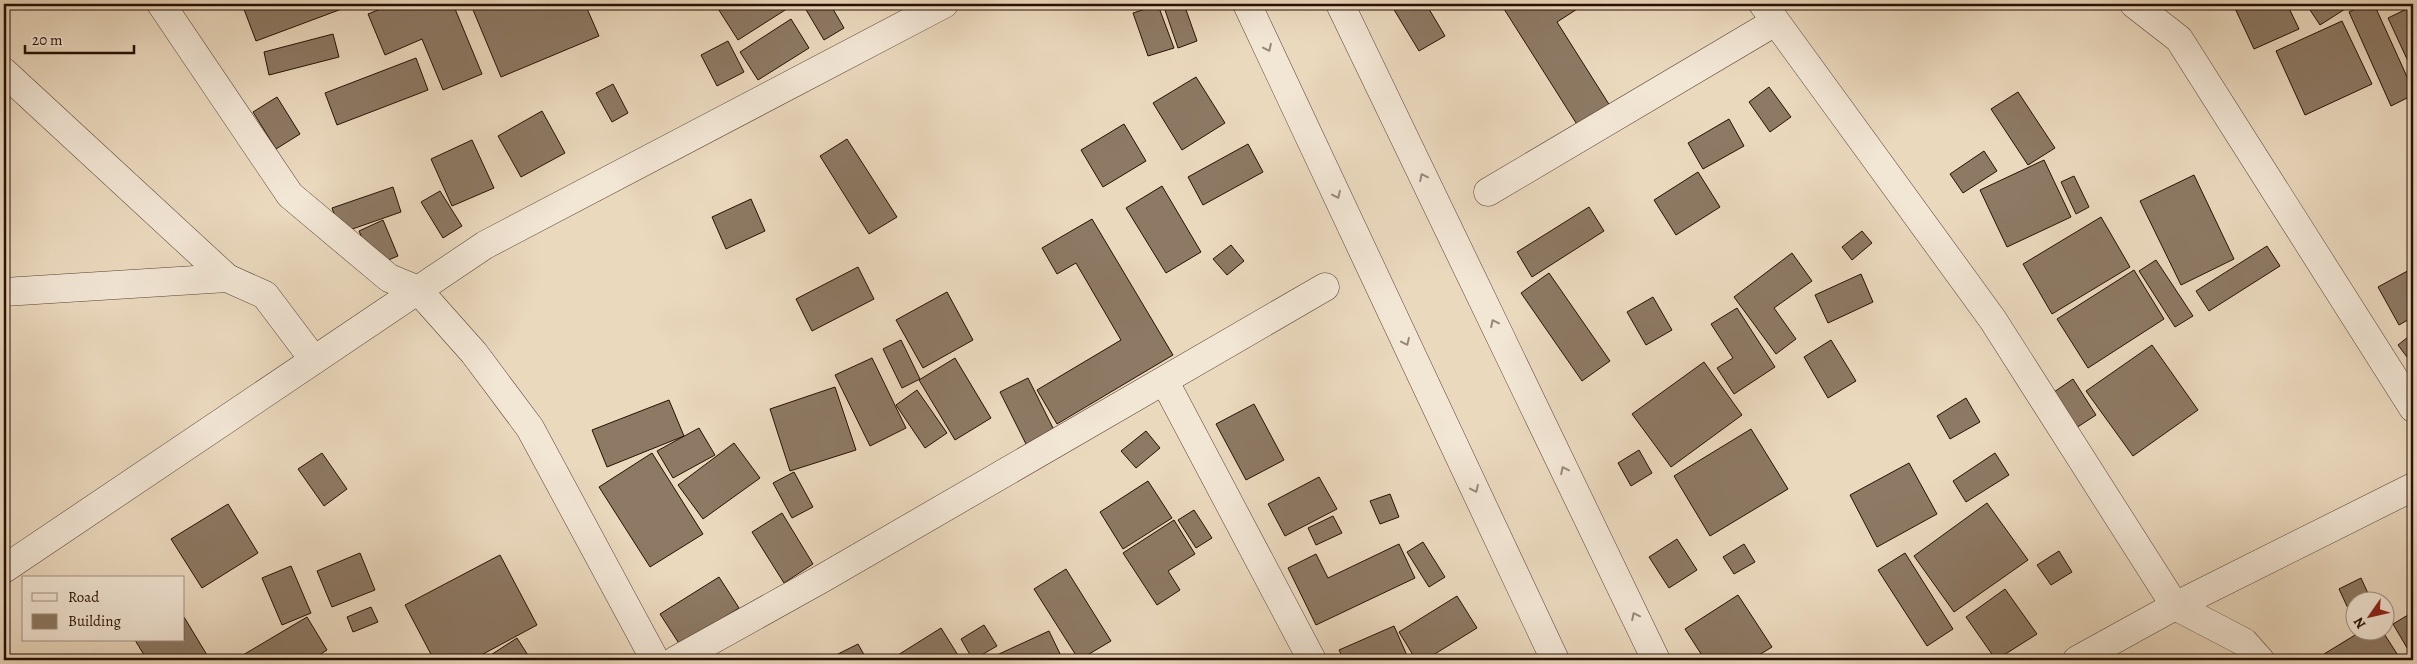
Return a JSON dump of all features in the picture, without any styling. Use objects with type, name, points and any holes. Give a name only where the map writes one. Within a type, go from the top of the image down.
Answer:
[{"type":"street","points":[[161,4],[290,195],[389,278],[418,290],[474,353],[530,428],[655,660]]},
{"type":"street","points":[[4,569],[485,245],[944,4]]},
{"type":"street","points":[[1247,4],[1555,660]]},
{"type":"street","points":[[1340,4],[1656,660]]},
{"type":"street","points":[[2134,4],[2178,39],[2413,408]]},
{"type":"street","points":[[1488,192],[1769,13],[1992,320],[2175,606],[2244,642],[2260,660]]},
{"type":"street","points":[[4,72],[227,278],[265,295],[314,360]]},
{"type":"street","points":[[4,292],[227,278]]},
{"type":"street","points":[[676,660],[1165,382],[1325,287]]},
{"type":"street","points":[[1165,382],[1312,660]]},
{"type":"street","points":[[2077,660],[2175,606],[2413,488]]},
{"type":"building","points":[[242,4],[346,4],[347,7],[256,41]]},
{"type":"building","points":[[393,4],[453,4],[482,74],[443,90],[422,39],[385,55],[368,14]]},
{"type":"building","points":[[585,4],[599,36],[501,77],[471,5]]},
{"type":"building","points":[[715,4],[792,4],[793,5],[738,40]]},
{"type":"building","points":[[813,4],[830,4],[844,28],[824,40],[805,8]]},
{"type":"building","points":[[1173,4],[1184,4],[1197,41],[1178,48],[1164,7]]},
{"type":"building","points":[[1399,4],[1426,4],[1445,36],[1419,51],[1393,8]]},
{"type":"building","points":[[1495,4],[1506,4],[1499,9]]},
{"type":"building","points":[[1511,4],[1585,4],[1557,22],[1617,117],[1585,137],[1504,9]]},
{"type":"building","points":[[2233,4],[2287,4],[2299,29],[2254,49]]},
{"type":"building","points":[[2306,4],[2353,4],[2320,25]]},
{"type":"building","points":[[2366,4],[2374,4],[2413,90],[2413,95],[2391,106],[2349,12]]},
{"type":"building","points":[[1158,5],[1174,48],[1148,56],[1133,13]]},
{"type":"building","points":[[2413,6],[2413,72],[2388,18]]},
{"type":"building","points":[[791,19],[809,48],[758,80],[740,52]]},
{"type":"building","points":[[2342,21],[2372,84],[2305,115],[2276,51]]},
{"type":"building","points":[[333,34],[339,57],[269,75],[264,52]]},
{"type":"building","points":[[728,41],[744,72],[717,86],[701,55]]},
{"type":"building","points":[[416,58],[428,90],[337,125],[325,93]]},
{"type":"building","points":[[1196,77],[1225,123],[1182,150],[1153,103]]},
{"type":"building","points":[[613,84],[628,113],[612,122],[596,93]]},
{"type":"building","points":[[1769,87],[1791,117],[1770,132],[1749,102]]},
{"type":"building","points":[[2018,92],[2055,148],[2028,165],[1991,109]]},
{"type":"building","points":[[277,97],[300,134],[276,149],[253,112]]},
{"type":"building","points":[[542,111],[565,153],[521,177],[498,136]]},
{"type":"building","points":[[1729,119],[1744,146],[1703,169],[1688,143]]},
{"type":"building","points":[[1124,124],[1146,161],[1103,187],[1081,150]]},
{"type":"building","points":[[847,139],[897,217],[869,234],[820,156]]},
{"type":"building","points":[[472,140],[494,188],[452,206],[431,159]]},
{"type":"building","points":[[1248,144],[1263,172],[1203,205],[1188,177]]},
{"type":"building","points":[[1984,151],[1997,171],[1963,193],[1950,174]]},
{"type":"building","points":[[2044,160],[2071,217],[2007,247],[1980,190]]},
{"type":"building","points":[[1698,172],[1720,207],[1676,235],[1654,200]]},
{"type":"building","points":[[2194,175],[2234,259],[2181,285],[2140,201]]},
{"type":"building","points":[[2074,176],[2089,207],[2076,214],[2061,182]]},
{"type":"building","points":[[1162,186],[1201,252],[1166,273],[1126,208]]},
{"type":"building","points":[[393,187],[401,212],[341,233],[332,208]]},
{"type":"building","points":[[440,191],[462,226],[443,238],[421,202]]},
{"type":"building","points":[[751,199],[765,231],[726,249],[712,217]]},
{"type":"building","points":[[1589,207],[1604,231],[1532,277],[1517,252]]},
{"type":"building","points":[[2101,217],[2130,267],[2052,314],[2023,264]]},
{"type":"building","points":[[1092,219],[1173,355],[1057,424],[1037,390],[1121,340],[1076,263],[1057,274],[1042,248]]},
{"type":"building","points":[[383,220],[398,256],[374,266],[359,231]]},
{"type":"building","points":[[1862,231],[1872,243],[1852,260],[1842,247]]},
{"type":"building","points":[[1231,245],[1244,261],[1227,275],[1213,259]]},
{"type":"building","points":[[2267,246],[2280,266],[2209,311],[2196,291]]},
{"type":"building","points":[[1792,253],[1812,281],[1774,308],[1796,339],[1776,354],[1734,297]]},
{"type":"building","points":[[2156,260],[2193,316],[2175,327],[2139,271]]},
{"type":"building","points":[[858,267],[874,299],[812,331],[796,299]]},
{"type":"building","points":[[2413,268],[2413,317],[2399,325],[2378,287]]},
{"type":"building","points":[[2134,270],[2164,319],[2088,368],[2057,319]]},
{"type":"building","points":[[1549,273],[1610,361],[1582,381],[1521,293]]},
{"type":"building","points":[[1861,274],[1873,302],[1828,323],[1815,295]]},
{"type":"building","points":[[947,292],[973,340],[923,368],[896,320]]},
{"type":"building","points":[[1653,297],[1672,330],[1646,345],[1627,312]]},
{"type":"building","points":[[1737,308],[1775,367],[1734,394],[1717,368],[1733,358],[1711,324]]},
{"type":"building","points":[[2413,333],[2413,365],[2398,345]]},
{"type":"building","points":[[901,340],[920,379],[902,388],[883,349]]},
{"type":"building","points":[[1831,340],[1856,381],[1828,398],[1804,357]]},
{"type":"building","points":[[2152,345],[2198,410],[2133,456],[2086,391]]},
{"type":"building","points":[[872,358],[906,428],[870,446],[835,375]]},
{"type":"building","points":[[955,358],[991,418],[955,440],[919,380]]},
{"type":"building","points":[[1704,362],[1742,415],[1671,467],[1632,414]]},
{"type":"building","points":[[1028,378],[1055,432],[1027,446],[1000,392]]},
{"type":"building","points":[[2073,379],[2096,415],[2076,428],[2054,392]]},
{"type":"building","points":[[835,387],[856,450],[790,471],[770,409]]},
{"type":"building","points":[[917,390],[947,433],[925,448],[896,405]]},
{"type":"building","points":[[1966,398],[1980,422],[1950,439],[1937,416]]},
{"type":"building","points":[[669,400],[684,436],[607,467],[592,430]]},
{"type":"building","points":[[1254,404],[1284,460],[1246,480],[1216,424]]},
{"type":"building","points":[[699,428],[715,455],[673,478],[657,451]]},
{"type":"building","points":[[1751,429],[1788,489],[1710,536],[1674,476]]},
{"type":"building","points":[[1146,431],[1160,448],[1136,468],[1121,451]]},
{"type":"building","points":[[734,443],[760,478],[703,519],[678,485]]},
{"type":"building","points":[[1639,450],[1652,473],[1631,486],[1618,463]]},
{"type":"building","points":[[322,453],[347,489],[324,506],[298,469]]},
{"type":"building","points":[[652,453],[703,534],[650,567],[599,487]]},
{"type":"building","points":[[1995,453],[2009,475],[1966,502],[1953,481]]},
{"type":"building","points":[[1909,463],[1937,514],[1877,547],[1850,495]]},
{"type":"building","points":[[794,472],[813,507],[792,518],[773,483]]},
{"type":"building","points":[[1319,477],[1337,509],[1285,536],[1268,504]]},
{"type":"building","points":[[1148,481],[1172,518],[1123,549],[1100,512]]},
{"type":"building","points":[[1390,494],[1399,517],[1380,524],[1370,501]]},
{"type":"building","points":[[1987,503],[2028,560],[1954,612],[1914,556]]},
{"type":"building","points":[[228,504],[258,553],[202,588],[171,539]]},
{"type":"building","points":[[1194,510],[1212,538],[1196,548],[1178,520]]},
{"type":"building","points":[[782,513],[813,564],[784,583],[752,532]]},
{"type":"building","points":[[1333,516],[1342,533],[1316,545],[1308,528]]},
{"type":"building","points":[[1174,520],[1195,554],[1168,571],[1180,590],[1157,605],[1123,553]]},
{"type":"building","points":[[1677,539],[1697,570],[1669,588],[1649,557]]},
{"type":"building","points":[[1423,542],[1445,577],[1429,587],[1407,552]]},
{"type":"building","points":[[1399,544],[1415,578],[1316,625],[1288,568],[1316,554],[1328,578]]},
{"type":"building","points":[[1744,544],[1755,562],[1734,574],[1723,557]]},
{"type":"building","points":[[2059,551],[2072,572],[2051,585],[2037,565]]},
{"type":"building","points":[[360,553],[375,590],[332,607],[317,571]]},
{"type":"building","points":[[1905,553],[1953,629],[1927,646],[1878,570]]},
{"type":"building","points":[[500,555],[537,625],[472,660],[434,660],[405,605]]},
{"type":"building","points":[[291,566],[311,613],[282,625],[262,578]]},
{"type":"building","points":[[1066,569],[1111,641],[1079,660],[1034,589]]},
{"type":"building","points":[[719,577],[739,608],[680,645],[660,614]]},
{"type":"building","points":[[2361,578],[2367,592],[2344,592],[2344,600],[2339,589]]},
{"type":"building","points":[[2005,589],[2037,634],[1996,660],[1966,617]]},
{"type":"building","points":[[1738,595],[1772,647],[1751,660],[1705,660],[1685,629]]},
{"type":"building","points":[[1457,596],[1477,628],[1425,660],[1416,660],[1399,632]]},
{"type":"building","points":[[371,607],[378,622],[353,632],[347,617]]},
{"type":"building","points":[[2413,612],[2413,658],[2394,626],[2394,623]]},
{"type":"building","points":[[307,617],[327,650],[311,660],[246,660],[243,655]]},
{"type":"building","points":[[185,619],[210,660],[147,660],[136,642],[185,642]]},
{"type":"building","points":[[984,625],[997,646],[973,660],[961,639]]},
{"type":"building","points":[[1394,626],[1409,660],[1344,660],[1339,650]]},
{"type":"building","points":[[941,628],[961,660],[890,660]]},
{"type":"building","points":[[1049,631],[1063,660],[986,660]]},
{"type":"building","points":[[517,638],[531,660],[483,660]]},
{"type":"building","points":[[2344,642],[2389,642],[2401,660],[2328,660],[2324,654]]},
{"type":"building","points":[[858,644],[867,660],[831,660],[830,658]]}]
